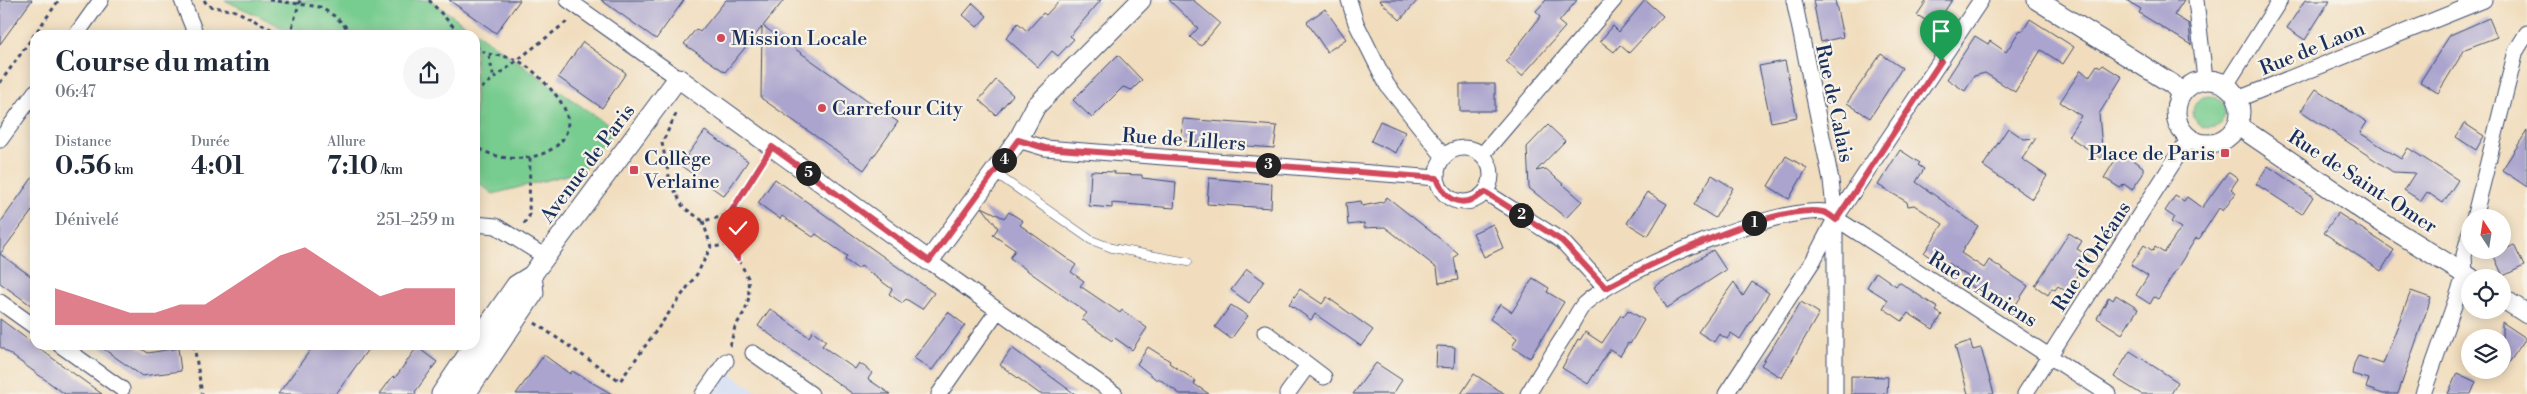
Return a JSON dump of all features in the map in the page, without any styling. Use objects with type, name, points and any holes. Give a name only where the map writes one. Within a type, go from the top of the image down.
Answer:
[{"type":"street","points":[[80,30],[101,0]]},
{"type":"street","points":[[182,0],[194,30]]},
{"type":"street","points":[[568,0],[588,4],[685,83],[1115,394]]},
{"type":"street","points":[[929,261],[1018,140],[1036,106],[1141,0]]},
{"type":"street","points":[[1348,0],[1356,23],[1387,85],[1444,157]]},
{"type":"street","points":[[1482,155],[1614,0]]},
{"type":"street","name":"Rue de Calais","points":[[1794,0],[1831,180],[1836,220],[1835,394]]},
{"type":"street","points":[[1726,394],[1813,261],[1836,220],[1981,0]]},
{"type":"street","points":[[2037,0],[2172,84],[2181,93]]},
{"type":"street","points":[[2196,0],[2205,79]]},
{"type":"street","points":[[2232,92],[2280,0]]},
{"type":"street","name":"Rue de Laon","points":[[2232,92],[2484,0]]},
{"type":"street","points":[[2476,209],[2516,51],[2527,33]]},
{"type":"street","points":[[2205,79],[2232,92],[2240,116],[2231,134],[2216,143],[2200,143],[2189,138],[2177,122],[2176,102],[2181,93],[2187,86],[2205,79]]},
{"type":"street","name":"Avenue de Paris","points":[[480,338],[516,285],[532,275],[544,256],[685,83]]},
{"type":"street","points":[[0,140],[30,99]]},
{"type":"street","name":"Rue de Saint-Omer","points":[[2237,125],[2368,214],[2461,272]]},
{"type":"street","name":"Rue d'Orléans","points":[[2025,394],[2189,138]]},
{"type":"street","name":"Rue de Lillers","points":[[1018,140],[1045,148],[1437,178]]},
{"type":"street","points":[[1467,148],[1482,155],[1490,168],[1491,176],[1485,192],[1475,200],[1464,202],[1455,200],[1441,189],[1437,178],[1438,168],[1444,157],[1451,152],[1467,148]]},
{"type":"street","points":[[1485,192],[1562,241],[1606,288]]},
{"type":"street","name":"Rue d'Amiens","points":[[1528,394],[1583,305],[1606,288],[1668,256],[1753,224],[1808,211],[1826,212],[2108,394]]},
{"type":"street","points":[[480,224],[496,226],[544,256]]},
{"type":"street","name":"Avenue de Paris","points":[[466,394],[534,293],[532,275]]},
{"type":"street","points":[[2423,394],[2461,294]]},
{"type":"street","points":[[0,302],[30,323]]},
{"type":"street","points":[[2511,304],[2527,314]]},
{"type":"street","points":[[939,394],[998,310]]},
{"type":"street","points":[[1265,332],[1324,378]]},
{"type":"street","points":[[67,350],[122,389]]},
{"type":"street","name":"Avenue de Paris","points":[[441,394],[472,350]]},
{"type":"street","points":[[752,353],[811,394]]},
{"type":"street","points":[[703,394],[726,362]]},
{"type":"street","points":[[1287,394],[1308,366]]},
{"type":"lane","points":[[995,173],[1092,240],[1112,248],[1188,262]]},
{"type":"lane","points":[[455,394],[528,284],[532,275]]},
{"type":"path","points":[[38,30],[59,0]]},
{"type":"path","points":[[204,0],[208,6],[236,12],[272,30]]},
{"type":"path","points":[[270,0],[320,6],[336,17],[349,30]]},
{"type":"path","points":[[429,0],[456,30]]},
{"type":"path","points":[[291,30],[299,2]]},
{"type":"path","points":[[480,89],[588,4]]},
{"type":"path","points":[[0,83],[30,41]]},
{"type":"path","points":[[480,50],[488,56],[508,57],[533,72],[556,95],[568,115],[569,131],[561,143],[547,151],[530,156],[508,158],[480,149]]},
{"type":"path","points":[[488,56],[494,79]]},
{"type":"path","points":[[521,312],[620,381],[698,274],[711,248],[703,221],[683,207],[670,181],[662,143],[685,83]]},
{"type":"path","points":[[726,362],[735,327],[745,311],[749,297],[748,278],[738,258],[728,244],[729,215],[772,147]]},
{"type":"path","points":[[514,237],[529,217],[530,156]]},
{"type":"path","points":[[703,221],[729,215]]},
{"type":"path","points":[[711,248],[728,244]]},
{"type":"path","points":[[195,350],[202,394]]},
{"type":"shaded area","points":[[728,372],[759,394],[713,394]]},
{"type":"green space","points":[[224,0],[430,0],[473,30],[285,30]]},
{"type":"green space","points":[[480,35],[615,130],[582,171],[493,194],[480,184]]},
{"type":"green space","points":[[2209,96],[2220,101],[2225,112],[2220,123],[2209,128],[2198,123],[2193,112],[2198,101]]},
{"type":"building","points":[[0,0],[32,0],[0,44]]},
{"type":"building","points":[[449,0],[520,0],[496,33]]},
{"type":"building","points":[[601,0],[684,0],[656,39]]},
{"type":"building","points":[[726,0],[784,0],[763,26],[898,122],[864,170],[761,98],[762,27],[725,72],[684,44],[696,29],[700,32]]},
{"type":"building","points":[[1060,0],[1101,0],[1070,36],[1074,39],[1058,56],[1052,51],[1038,67],[1006,38],[1018,23],[1027,31],[1043,13],[1046,15]]},
{"type":"building","points":[[1169,0],[1193,0],[1220,23],[1201,46],[1190,37],[1198,28]]},
{"type":"building","points":[[1379,0],[1418,0],[1400,20]]},
{"type":"building","points":[[1546,0],[1577,0],[1559,22],[1565,27],[1522,76],[1506,61],[1541,16],[1536,11]]},
{"type":"building","points":[[1645,0],[1663,16],[1629,53],[1620,45],[1614,52],[1600,41],[1613,26],[1619,32]]},
{"type":"building","points":[[1813,0],[1835,0],[1843,37],[1821,42]]},
{"type":"building","points":[[1927,0],[1952,0],[1935,26],[1917,15]]},
{"type":"building","points":[[2126,0],[2184,0],[2174,15],[2189,24],[2191,45],[2139,13],[2141,9]]},
{"type":"building","points":[[2305,0],[2330,0],[2305,40],[2287,28]]},
{"type":"building","points":[[973,3],[987,16],[977,27],[963,15]]},
{"type":"building","points":[[1325,9],[1346,39],[1327,52],[1307,22]]},
{"type":"building","points":[[2489,18],[2497,37],[2465,49],[2438,93],[2420,82],[2450,35]]},
{"type":"building","points":[[2030,19],[2074,47],[2063,64],[2041,50],[2015,92],[1985,73],[1974,76],[1965,91],[1947,79],[1975,36],[1988,44],[1990,41],[2006,52],[2020,30],[2023,31]]},
{"type":"building","points":[[583,42],[626,73],[602,108],[558,77]]},
{"type":"building","points":[[1881,54],[1902,68],[1870,118],[1847,103]]},
{"type":"building","points":[[1118,55],[1142,80],[1132,90],[1123,87],[1092,118],[1073,100]]},
{"type":"building","points":[[1785,61],[1797,117],[1771,122],[1759,66]]},
{"type":"building","points":[[2097,65],[2101,67],[2103,65],[2122,77],[2099,114],[2103,159],[2068,136],[2081,116],[2060,102],[2081,70],[2089,77]]},
{"type":"building","points":[[996,80],[1013,95],[996,115],[979,100]]},
{"type":"building","points":[[1460,84],[1495,84],[1495,111],[1460,111]]},
{"type":"building","points":[[2316,89],[2367,122],[2360,133],[2401,159],[2408,148],[2458,180],[2443,203],[2427,192],[2421,201],[2404,190],[2415,173],[2393,172],[2301,111]]},
{"type":"building","points":[[1183,119],[1277,126],[1274,148],[1182,141]]},
{"type":"building","points":[[1380,121],[1405,132],[1396,153],[1371,141]]},
{"type":"building","points":[[2464,123],[2484,136],[2476,150],[2456,137]]},
{"type":"building","points":[[1548,125],[1565,141],[1536,171],[1546,169],[1582,201],[1566,218],[1529,188],[1527,147]]},
{"type":"building","points":[[2008,128],[2024,139],[2036,138],[2022,159],[2047,176],[2032,199],[1983,166]]},
{"type":"building","points":[[705,131],[748,161],[724,196],[680,165]]},
{"type":"building","points":[[2527,131],[2527,187],[2502,170]]},
{"type":"building","points":[[1900,150],[1920,163],[1918,165],[1924,169],[1916,182],[1978,226],[1961,253],[1984,268],[1989,260],[2028,286],[2015,306],[2005,299],[2001,305],[1968,284],[1972,279],[1940,258],[1937,262],[1924,253],[1943,224],[1914,205],[1908,206],[1907,202],[1878,185]]},
{"type":"building","points":[[2120,152],[2143,167],[2143,174],[2132,190],[2124,184],[2120,188],[2104,178]]},
{"type":"building","points":[[1786,156],[1807,168],[1789,199],[1768,186]]},
{"type":"building","points":[[2268,166],[2313,197],[2302,214],[2256,184]]},
{"type":"building","points":[[1091,171],[1142,175],[1142,178],[1176,182],[1174,208],[1112,203],[1112,208],[1089,206]]},
{"type":"building","points":[[2228,172],[2238,179],[2231,189],[2236,193],[2223,211],[2219,208],[2199,239],[2196,238],[2158,299],[2154,297],[2150,304],[2136,295],[2148,276],[2131,265],[2144,245],[2153,251],[2155,247],[2164,253],[2181,228],[2171,222],[2174,217],[2165,211],[2175,196],[2184,201],[2187,197],[2202,208]]},
{"type":"building","points":[[1712,175],[1733,188],[1715,218],[1694,205]]},
{"type":"building","points":[[1209,178],[1272,184],[1271,208],[1207,204]]},
{"type":"building","points":[[775,179],[934,293],[922,309],[906,299],[902,303],[889,294],[892,289],[861,266],[858,269],[845,260],[847,256],[816,234],[813,237],[782,216],[780,219],[758,203]]},
{"type":"building","points":[[30,181],[30,214],[0,254],[0,223]]},
{"type":"building","points":[[1647,192],[1667,204],[1648,236],[1627,223]]},
{"type":"building","points":[[1387,197],[1458,253],[1454,258],[1458,280],[1439,283],[1437,268],[1385,227],[1364,228],[1364,223],[1348,225],[1346,203],[1361,201],[1362,206],[1383,202]]},
{"type":"building","points":[[982,207],[1004,218],[1009,212],[1023,221],[1020,225],[1076,265],[1071,272],[1084,281],[1080,286],[1120,313],[1122,310],[1147,328],[1132,350],[1115,338],[1112,341],[1082,319],[1087,313],[1010,258],[1015,250],[993,235],[998,228]]},
{"type":"building","points":[[2338,213],[2394,250],[2381,271],[2324,233]]},
{"type":"building","points":[[1493,224],[1503,248],[1484,257],[1473,233]]},
{"type":"building","points":[[2069,233],[2082,241],[2077,249],[2089,256],[2067,292],[2058,286],[2055,290],[2052,288],[2048,295],[2035,286]]},
{"type":"building","points":[[2514,245],[2524,266],[2511,272],[2511,269],[2500,269],[2495,259],[2511,259],[2511,246]]},
{"type":"building","points":[[1713,250],[1726,270],[1667,308],[1654,287]]},
{"type":"building","points":[[0,254],[30,275],[30,304],[0,283]]},
{"type":"building","points":[[1247,269],[1264,281],[1249,303],[1231,290]]},
{"type":"building","points":[[1876,272],[1896,286],[1899,282],[1938,308],[1936,311],[1942,315],[1933,329],[1908,313],[1902,321],[1883,308],[1888,300],[1867,287]]},
{"type":"building","points":[[1533,278],[1549,288],[1547,292],[1564,302],[1530,358],[1512,347],[1517,338],[1490,319],[1500,304],[1512,312]]},
{"type":"building","points":[[1734,282],[1743,296],[1752,282],[1769,293],[1740,339],[1731,333],[1727,339],[1719,334],[1714,342],[1698,332]]},
{"type":"building","points":[[1300,289],[1322,304],[1327,297],[1373,330],[1361,346],[1315,314],[1311,320],[1289,304]]},
{"type":"building","points":[[2411,291],[2431,298],[2398,394],[2383,394],[2366,388],[2369,379],[2352,374],[2354,364],[2358,356],[2383,364]]},
{"type":"building","points":[[2116,295],[2138,309],[2122,334],[2097,318],[2109,297],[2113,300]]},
{"type":"building","points":[[1801,302],[1819,313],[1782,378],[1761,365]]},
{"type":"building","points":[[1231,305],[1248,316],[1231,339],[1215,327]]},
{"type":"building","points":[[770,309],[809,337],[813,331],[826,341],[822,346],[855,369],[859,363],[865,367],[872,373],[868,379],[890,394],[853,394],[758,326]]},
{"type":"building","points":[[1628,310],[1644,320],[1630,344],[1628,343],[1620,356],[1610,349],[1588,384],[1562,368],[1578,339],[1580,340],[1585,332],[1602,343],[1621,315],[1623,317]]},
{"type":"building","points":[[948,312],[965,325],[932,370],[914,358]]},
{"type":"building","points":[[0,319],[30,341],[30,350],[42,350],[102,394],[65,394],[0,347]]},
{"type":"building","points":[[2502,322],[2526,338],[2511,360],[2511,329],[2502,329]]},
{"type":"building","points":[[1970,341],[1973,350],[1981,348],[1994,394],[1968,394],[1955,346]]},
{"type":"building","points":[[1437,346],[1455,347],[1454,368],[1436,367]]},
{"type":"building","points":[[1148,347],[1196,381],[1194,384],[1209,394],[1180,394],[1158,378],[1157,380],[1137,364]]},
{"type":"building","points":[[1012,348],[1075,394],[1040,394],[1000,365]]},
{"type":"building","points":[[105,350],[144,350],[148,353],[178,350],[181,371],[142,376]]},
{"type":"building","points":[[310,350],[367,350],[336,394],[278,394]]},
{"type":"building","points":[[415,350],[421,350],[437,362],[415,392],[417,394],[380,394],[393,376],[395,378]]},
{"type":"building","points":[[2130,351],[2178,382],[2171,394],[2141,394],[2114,377]]},
{"type":"building","points":[[544,355],[570,374],[572,371],[612,394],[516,394]]},
{"type":"building","points":[[1376,363],[1402,380],[1393,394],[1353,394]]},
{"type":"building","points":[[2457,373],[2461,375],[2461,379],[2470,379],[2476,382],[2471,394],[2448,394]]},
{"type":"building","points":[[1474,374],[1505,394],[1461,394]]},
{"type":"building","points":[[1851,376],[1888,377],[1887,394],[1851,394]]},
{"type":"place","name":"Mission Locale","points":[[721,38]]},
{"type":"place","name":"Carrefour City","points":[[822,108]]},
{"type":"place","name":"Place de Paris","points":[[2225,153]]},
{"type":"place","name":"Collège Verlaine","points":[[634,170]]},
{"type":"route","points":[[738,258],[728,244],[729,215],[772,147],[929,261],[1018,140],[1045,148],[1437,178],[1441,189],[1447,196],[1464,202],[1475,200],[1485,192],[1562,241],[1606,288],[1668,256],[1753,224],[1787,214],[1808,211],[1826,212],[1836,220],[1941,61]]}]
